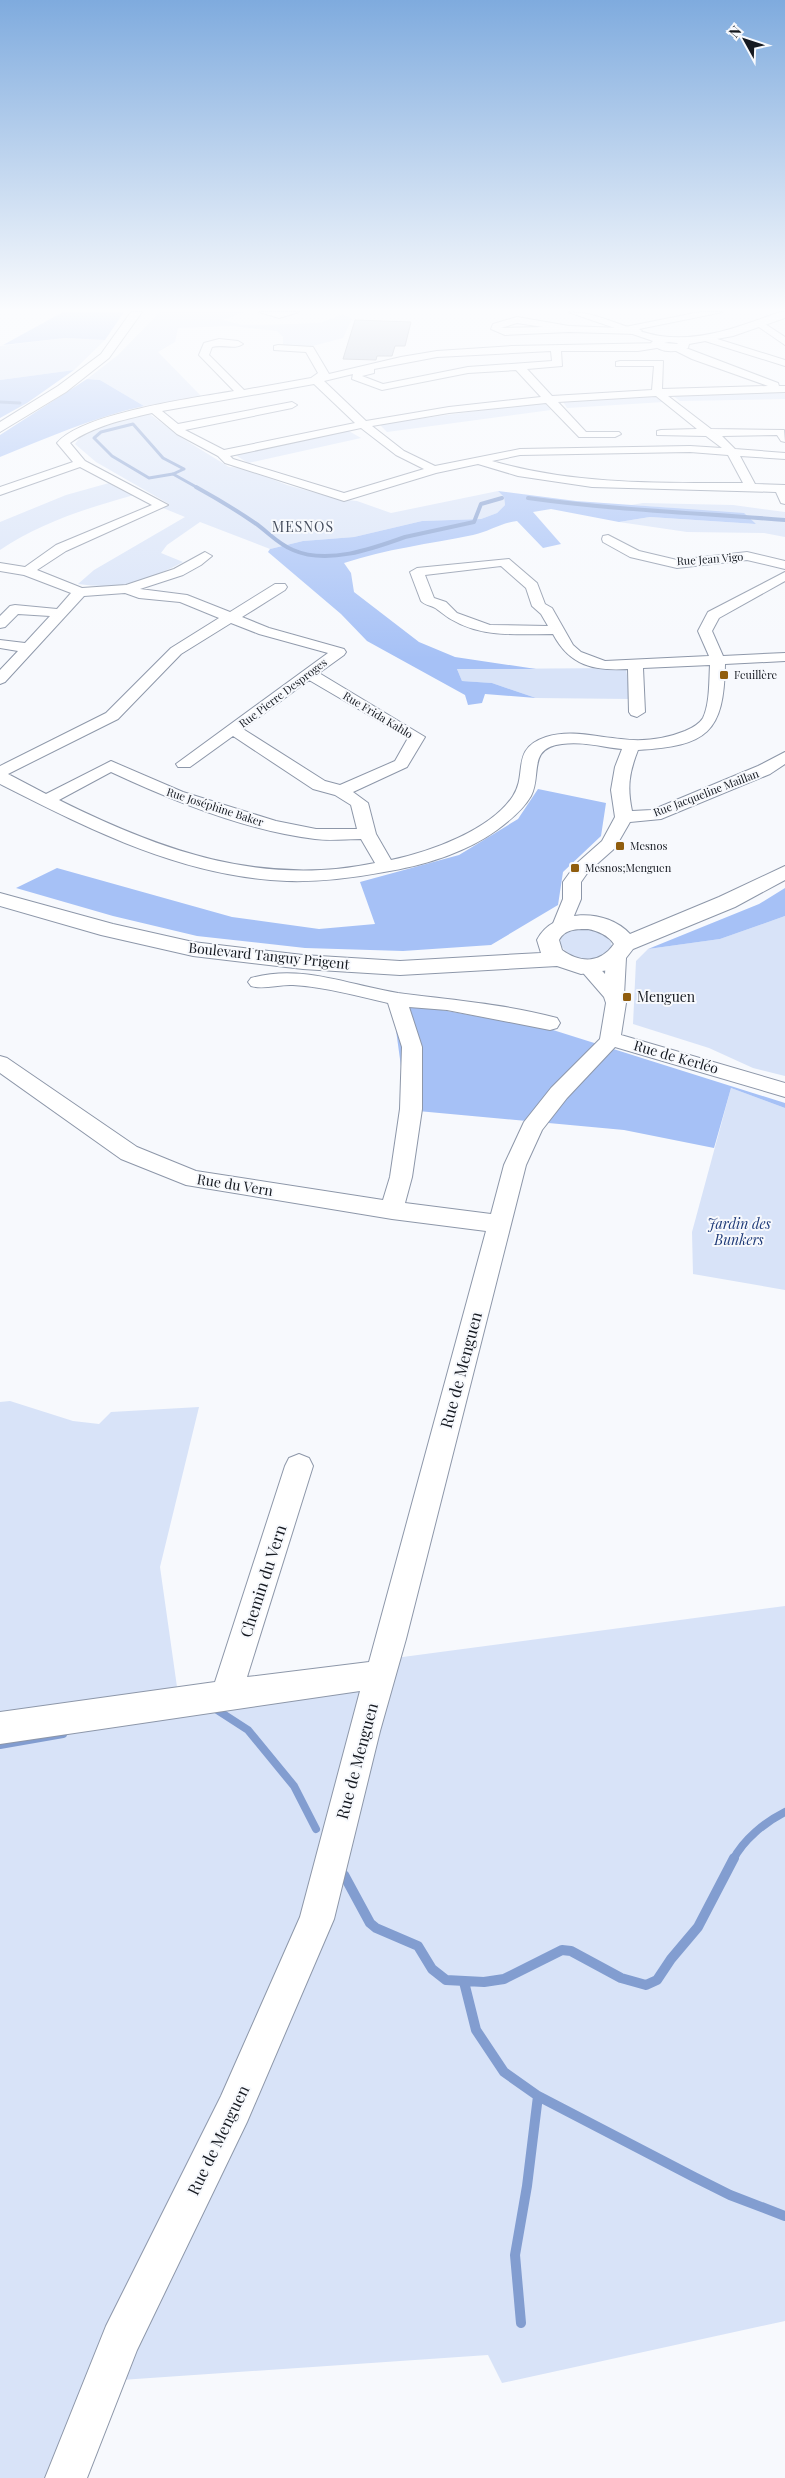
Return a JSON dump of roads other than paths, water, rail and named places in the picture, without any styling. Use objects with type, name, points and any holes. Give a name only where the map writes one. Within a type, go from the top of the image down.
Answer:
[{"type":"street","points":[[27,570],[60,548],[162,505],[81,463],[64,443],[64,440],[88,428]]},
{"type":"street","points":[[176,428],[222,454],[229,461],[344,497],[434,470],[520,452],[624,450],[732,451],[785,456]]},
{"type":"street","points":[[274,428],[292,439]]},
{"type":"street","points":[[222,454],[347,428]]},
{"type":"street","points":[[368,428],[400,453],[434,470]]},
{"type":"street","points":[[576,428],[584,435],[622,434]]},
{"type":"street","points":[[702,428],[719,437],[732,451],[750,487]]},
{"type":"street","points":[[651,434],[780,432],[785,440]]},
{"type":"street","points":[[358,440],[394,434]]},
{"type":"street","points":[[624,450],[634,463]]},
{"type":"street","points":[[244,465],[270,459]]},
{"type":"street","points":[[475,460],[535,476],[575,482],[781,488],[785,500]]},
{"type":"street","points":[[0,490],[81,463]]},
{"type":"street","name":"Rue Jean Vigo","points":[[608,539],[635,554],[677,564],[747,556],[785,565]]},
{"type":"street","points":[[0,567],[27,570],[80,592],[126,589],[169,577],[192,567],[205,556]]},
{"type":"street","points":[[557,630],[488,629],[452,616],[441,605],[428,601],[417,572],[504,562],[532,586],[539,606],[547,611],[567,647],[576,655],[603,666],[785,656]]},
{"type":"street","points":[[0,777],[130,840],[176,856],[217,867],[274,874],[336,875],[386,867],[443,850],[476,836],[502,817],[523,795],[529,758],[540,746],[554,740],[572,738],[632,745],[661,742],[692,735],[708,723],[715,707],[717,659],[705,631],[713,615],[785,576]]},
{"type":"street","points":[[0,772],[112,716],[122,708],[149,676],[178,650],[232,617],[262,602],[280,587]]},
{"type":"street","points":[[126,589],[139,594],[182,598],[232,617]]},
{"type":"street","points":[[0,678],[80,592]]},
{"type":"street","points":[[0,624],[15,609],[60,613]]},
{"type":"street","name":"Rue Pierre Desproges","points":[[184,764],[234,730],[339,652],[264,631],[232,617]]},
{"type":"street","points":[[0,644],[29,648]]},
{"type":"street","points":[[635,663],[637,712]]},
{"type":"street","name":"Rue Frida Kahlo","points":[[309,674],[417,737],[401,764],[341,791]]},
{"type":"street","points":[[234,730],[319,785],[341,791],[359,803],[367,834],[386,867]]},
{"type":"street","points":[[556,942],[572,899],[572,882],[582,868],[609,844],[624,817],[619,790],[624,767],[632,745]]},
{"type":"street","name":"Rue Jacqueline Maillan","points":[[624,817],[655,815],[764,770],[785,757]]},
{"type":"street","name":"Rue Joséphine Baker","points":[[46,800],[111,766],[177,796],[273,826],[316,834],[367,834]]},
{"type":"street","points":[[556,942],[572,965],[588,967],[604,964],[621,951],[693,916],[762,886],[785,872]]},
{"type":"street","name":"Boulevard Tanguy Prigent","points":[[0,899],[109,930],[193,949],[303,962],[400,968],[513,961],[556,942]]},
{"type":"street","points":[[572,899],[604,926],[621,936],[621,951],[614,995],[616,1003],[610,1039]]},
{"type":"street","points":[[556,942],[578,922],[604,926],[646,926],[693,916]]},
{"type":"street","points":[[588,967],[614,995]]},
{"type":"street","points":[[258,982],[271,977],[324,982],[398,999],[447,1004],[550,1023]]},
{"type":"street","points":[[392,1210],[401,1177],[412,1109],[412,1047],[398,999]]},
{"type":"street","name":"Rue de Kerléo","points":[[610,1039],[785,1090]]},
{"type":"street","name":"Rue de Menguen","points":[[66,2478],[120,2340],[234,2110],[317,1919],[364,1731],[381,1676],[515,1165],[532,1127],[559,1093],[604,1048],[610,1039]]},
{"type":"street","name":"Rue du Vern","points":[[0,1064],[129,1153],[152,1164],[194,1179],[392,1210],[500,1224]]},
{"type":"street","name":"Chemin du Vern","points":[[226,1695],[299,1466]]},
{"type":"street","points":[[0,1728],[351,1677],[381,1676]]},
{"type":"waterway","points":[[118,428],[101,432],[94,438],[112,456],[149,478],[173,474]]},
{"type":"waterway","points":[[136,428],[163,458],[184,469],[173,474]]},
{"type":"waterway","points":[[173,474],[198,488]]},
{"type":"waterway","points":[[196,487],[248,518],[283,545],[306,554],[320,556],[349,554],[405,537],[474,522],[481,504],[502,498]]},
{"type":"waterway","points":[[528,498],[624,508],[785,520]]},
{"type":"waterway","points":[[214,1708],[248,1730],[294,1786],[316,1829]]},
{"type":"waterway","points":[[0,1745],[63,1734]]},
{"type":"waterway","points":[[733,1860],[755,1832],[785,1812]]},
{"type":"waterway","points":[[344,1875],[370,1923],[376,1928],[418,1946],[432,1969],[446,1980],[484,1982],[504,1979],[562,1950],[571,1951],[621,1978],[646,1985],[657,1980],[671,1959],[698,1927],[734,1858]]},
{"type":"waterway","points":[[464,1982],[476,2030],[504,2072],[538,2096]]},
{"type":"waterway","points":[[521,2323],[515,2255],[527,2186],[538,2096]]},
{"type":"waterway","points":[[538,2096],[730,2195],[785,2216]]},
{"type":"place","name":"Feuillère","points":[[724,675]]},
{"type":"place","name":"Mesnos","points":[[620,846]]},
{"type":"place","name":"Mesnos;Menguen","points":[[575,868]]},
{"type":"place","name":"Menguen","points":[[627,997]]},
{"type":"district","name":"MESNOS","points":[[303,527]]},
{"type":"park label","name":"Jardin des Bunkers","points":[[739,1232]]}]
